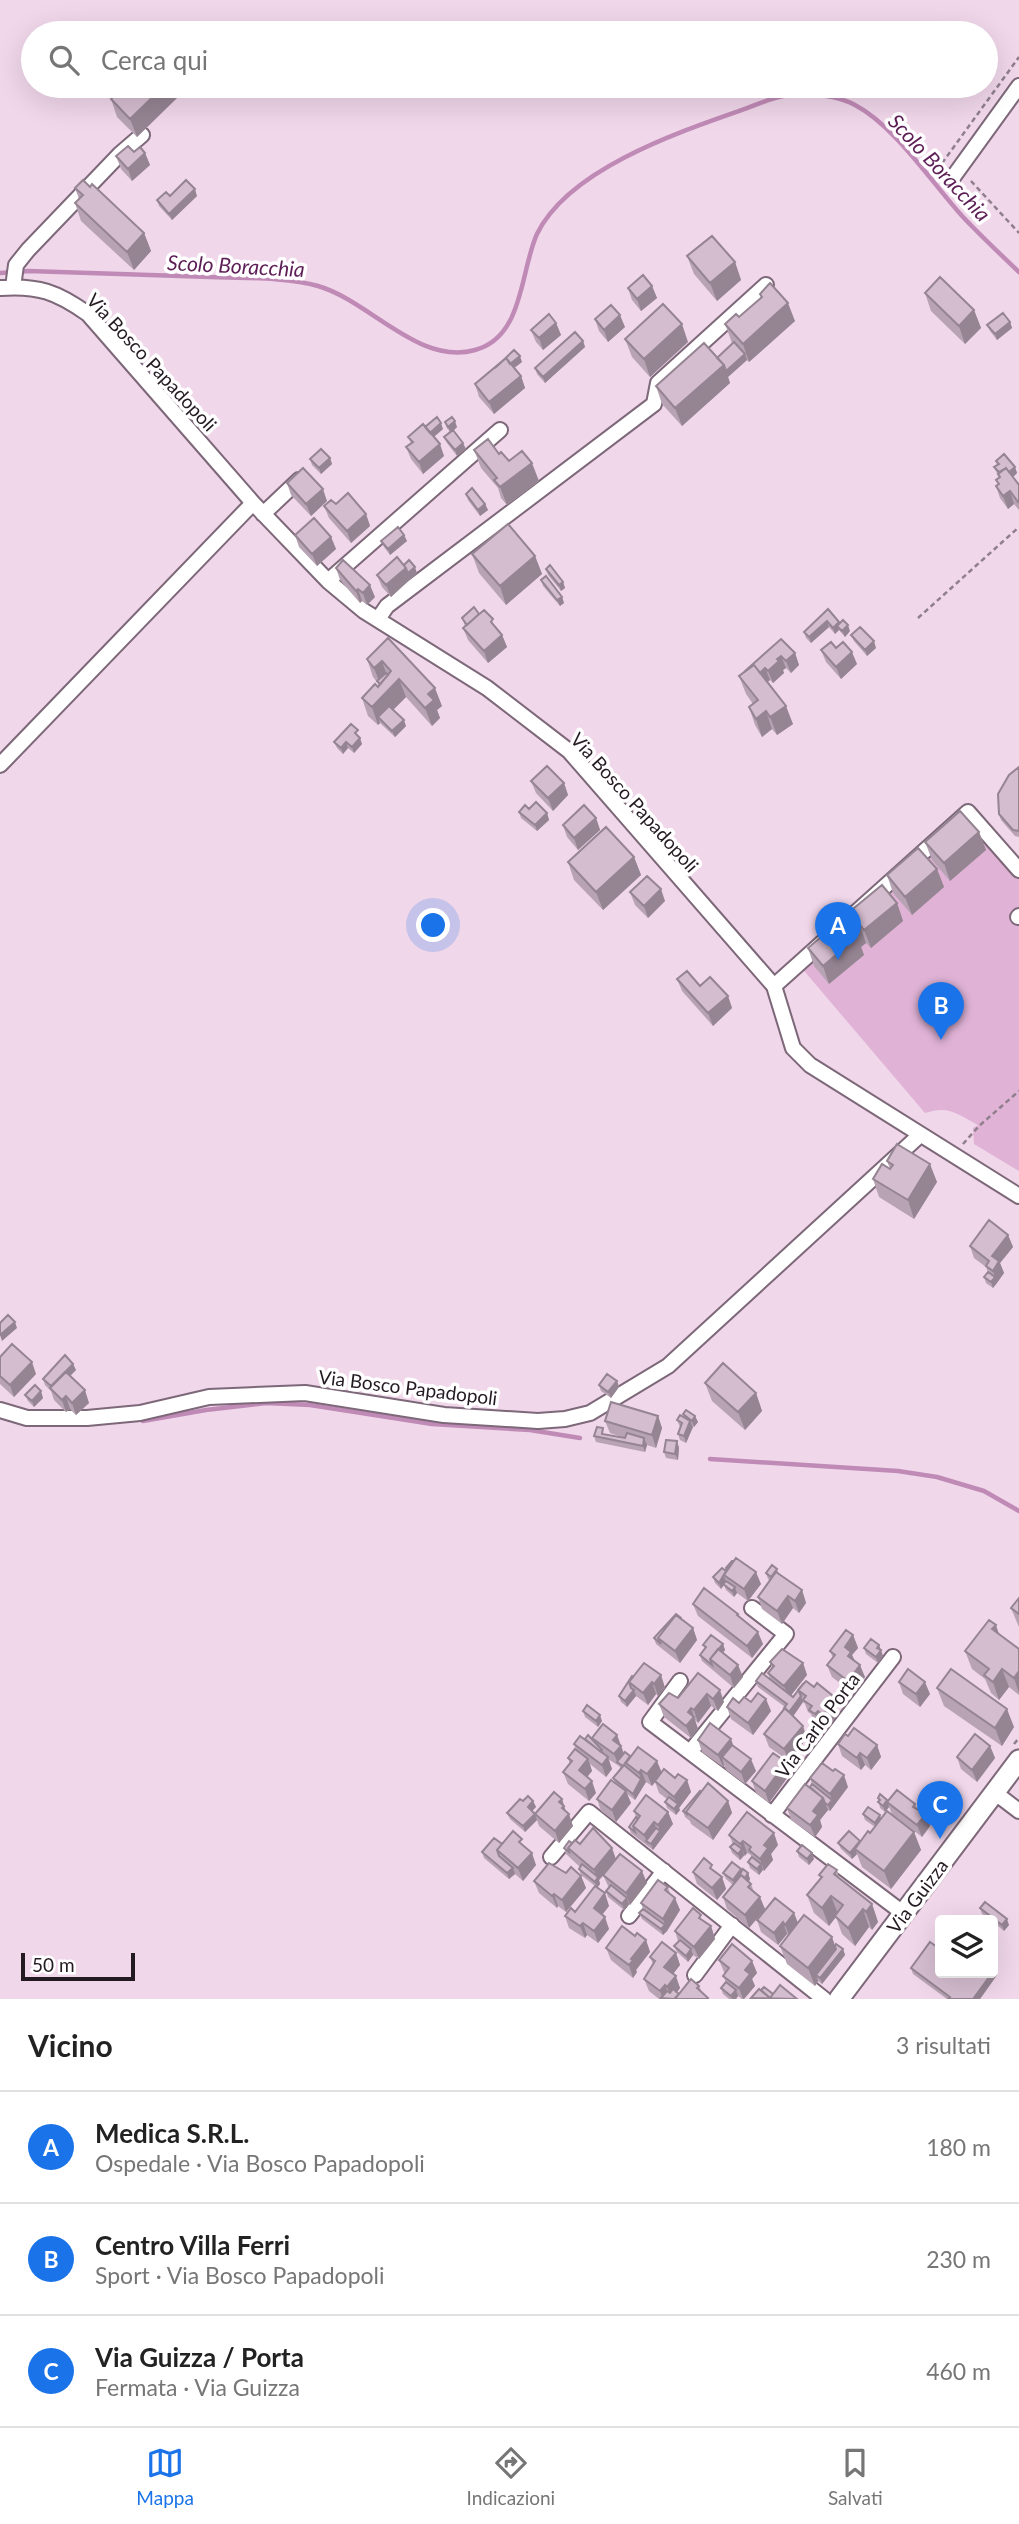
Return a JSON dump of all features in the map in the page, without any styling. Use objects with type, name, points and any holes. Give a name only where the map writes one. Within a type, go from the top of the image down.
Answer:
[{"type":"main road","name":"Via Guizza","points":[[839,1999],[994,1792],[1008,1767]]},
{"type":"street","points":[[951,180],[1019,86]]},
{"type":"street","points":[[11,280],[28,250],[120,154],[142,135]]},
{"type":"street","name":"Via Bosco Papadopoli","points":[[11,280],[65,297],[88,314],[258,508],[345,597],[487,688],[569,751],[774,986],[793,1048],[810,1065],[1019,1196]]},
{"type":"street","points":[[378,619],[387,606],[654,404],[658,383],[766,285]]},
{"type":"street","points":[[328,581],[500,430]]},
{"type":"street","points":[[0,765],[258,508],[299,480]]},
{"type":"street","points":[[774,986],[968,812],[1019,870]]},
{"type":"street","name":"Via Bosco Papadopoli","points":[[0,1410],[27,1418],[87,1418],[140,1413],[209,1397],[305,1394],[444,1415],[538,1421],[565,1419],[590,1413],[668,1366],[920,1135]]},
{"type":"street","points":[[690,1752],[786,1634],[752,1608]]},
{"type":"street","name":"Via Carlo Porta","points":[[772,1815],[892,1657]]},
{"type":"street","points":[[680,1681],[650,1722],[904,1913]]},
{"type":"street","points":[[994,1792],[1019,1811]]},
{"type":"street","points":[[551,1857],[589,1812],[824,1999]]},
{"type":"street","points":[[629,1916],[664,1871]]},
{"type":"street","points":[[695,1975],[732,1925]]},
{"type":"path","points":[[998,86],[1019,57]]},
{"type":"path","points":[[940,166],[989,98]]},
{"type":"path","points":[[971,181],[1019,233]]},
{"type":"path","points":[[918,618],[1019,527]]},
{"type":"path","points":[[952,1156],[979,1126],[1019,1091]]},
{"type":"shaded area","points":[[959,812],[1019,879],[1019,1171],[974,1144],[973,1128],[978,1125],[947,1110],[925,1113],[794,959]]},
{"type":"building","points":[[112,98],[152,98],[130,119]]},
{"type":"building","points":[[128,146],[134,152],[140,147],[145,153],[128,169],[116,156]]},
{"type":"building","points":[[83,180],[90,187],[92,184],[144,233],[127,252],[75,203],[83,195],[75,188]]},
{"type":"building","points":[[186,180],[195,189],[169,214],[157,200],[166,192],[170,196]]},
{"type":"building","points":[[712,236],[735,262],[710,283],[687,256]]},
{"type":"building","points":[[643,275],[652,286],[637,299],[628,288]]},
{"type":"building","points":[[940,277],[974,310],[959,326],[925,293]]},
{"type":"building","points":[[770,283],[788,303],[743,344],[725,324],[736,314],[739,317],[762,297],[760,294]]},
{"type":"building","points":[[663,304],[682,324],[644,359],[625,339]]},
{"type":"building","points":[[611,305],[620,315],[604,330],[595,319]]},
{"type":"building","points":[[1003,313],[1010,322],[995,334],[987,325]]},
{"type":"building","points":[[549,314],[556,323],[539,338],[531,330]]},
{"type":"building","points":[[575,332],[583,341],[543,377],[535,368]]},
{"type":"building","points":[[734,342],[745,354],[726,371],[717,358]]},
{"type":"building","points":[[704,343],[724,365],[675,408],[656,386]]},
{"type":"building","points":[[514,350],[520,356],[510,364],[506,358],[495,368]]},
{"type":"building","points":[[506,358],[521,376],[489,402],[475,384]]},
{"type":"building","points":[[437,417],[441,423],[430,433],[425,427]]},
{"type":"building","points":[[452,417],[455,421],[448,427],[445,422]]},
{"type":"building","points":[[423,424],[440,444],[419,462],[406,447],[413,442],[408,437]]},
{"type":"building","points":[[453,430],[463,443],[455,450],[444,437]]},
{"type":"building","points":[[488,439],[499,454],[501,452],[509,461],[522,451],[532,463],[500,487],[494,480],[497,478],[474,450]]},
{"type":"building","points":[[321,449],[330,458],[319,468],[310,459]]},
{"type":"building","points":[[1004,454],[1015,467],[1009,472],[1006,468],[999,472],[994,467],[999,464],[996,461]]},
{"type":"building","points":[[303,468],[323,489],[306,504],[287,483]]},
{"type":"building","points":[[1006,468],[1019,485],[1018,502],[1010,491],[1003,496],[996,486],[999,484],[996,480],[1000,477],[998,474]]},
{"type":"building","points":[[472,488],[485,504],[478,510],[466,494]]},
{"type":"building","points":[[348,493],[366,514],[347,531],[324,506],[331,500],[336,504]]},
{"type":"building","points":[[314,518],[331,537],[312,554],[295,535]]},
{"type":"building","points":[[508,524],[535,556],[500,586],[472,554]]},
{"type":"building","points":[[398,527],[404,535],[388,549],[381,541]]},
{"type":"building","points":[[397,557],[406,568],[386,585],[377,575]]},
{"type":"building","points":[[343,560],[370,585],[363,593],[358,589],[356,591],[336,568]]},
{"type":"building","points":[[409,560],[415,567],[408,573],[404,565]]},
{"type":"building","points":[[550,565],[563,582],[559,585],[546,569]]},
{"type":"building","points":[[546,576],[562,597],[557,600],[541,580]]},
{"type":"building","points":[[474,607],[479,614],[467,625],[462,618]]},
{"type":"building","points":[[828,609],[839,622],[833,628],[827,621],[809,637],[804,632]]},
{"type":"building","points":[[484,610],[502,635],[484,651],[463,628]]},
{"type":"building","points":[[843,620],[848,625],[842,631],[837,626]]},
{"type":"building","points":[[860,627],[874,641],[865,650],[851,635]]},
{"type":"building","points":[[388,638],[435,688],[428,694],[434,700],[425,708],[399,679],[372,707],[362,698],[375,684],[378,687],[391,671],[382,661],[374,668],[367,659]]},
{"type":"building","points":[[781,639],[795,653],[786,661],[781,656],[768,671],[765,668],[760,673],[754,665],[744,672]]},
{"type":"building","points":[[831,642],[836,648],[843,642],[852,652],[836,667],[821,650]]},
{"type":"building","points":[[754,665],[786,706],[770,717],[766,711],[756,719],[749,707],[758,700],[739,676]]},
{"type":"building","points":[[386,673],[388,675],[380,684],[377,681]]},
{"type":"building","points":[[389,706],[404,720],[392,731],[378,717]]},
{"type":"building","points":[[351,724],[358,730],[355,733],[360,738],[352,747],[346,742],[341,748],[334,742]]},
{"type":"building","points":[[547,766],[564,783],[548,798],[531,781]]},
{"type":"building","points":[[1019,767],[1019,831],[1013,830],[999,814],[998,794],[1009,775]]},
{"type":"building","points":[[536,802],[547,813],[535,825],[519,812],[525,805],[529,809]]},
{"type":"building","points":[[584,805],[596,818],[574,838],[563,825]]},
{"type":"building","points":[[960,811],[979,832],[944,863],[925,842]]},
{"type":"building","points":[[606,827],[634,857],[596,892],[568,862]]},
{"type":"building","points":[[918,848],[937,869],[905,897],[887,875]]},
{"type":"building","points":[[647,876],[661,889],[644,906],[630,892]]},
{"type":"building","points":[[882,885],[897,903],[864,930],[860,925],[852,931],[857,937],[823,966],[808,948],[841,920],[845,925],[852,919],[848,913]]},
{"type":"building","points":[[687,971],[700,986],[710,977],[728,996],[708,1013],[677,979]]},
{"type":"building","points":[[897,1144],[930,1164],[908,1200],[873,1179],[882,1164],[890,1169],[893,1165],[887,1161]]},
{"type":"building","points":[[989,1220],[1008,1235],[992,1256],[999,1261],[993,1271],[986,1266],[989,1261],[970,1246]]},
{"type":"building","points":[[988,1272],[995,1277],[991,1282],[984,1277]]},
{"type":"building","points":[[8,1315],[15,1322],[0,1335],[0,1323]]},
{"type":"building","points":[[12,1344],[32,1362],[10,1385],[0,1376],[0,1357]]},
{"type":"building","points":[[65,1355],[73,1364],[51,1386],[43,1379]]},
{"type":"building","points":[[723,1363],[756,1393],[738,1412],[705,1383]]},
{"type":"building","points":[[66,1372],[85,1390],[72,1403],[66,1396],[62,1400],[50,1388]]},
{"type":"building","points":[[607,1374],[617,1381],[608,1392],[599,1385]]},
{"type":"building","points":[[35,1385],[41,1391],[32,1401],[25,1395]]},
{"type":"building","points":[[611,1402],[658,1416],[652,1435],[605,1421]]},
{"type":"building","points":[[686,1410],[695,1416],[692,1421],[683,1414]]},
{"type":"building","points":[[680,1415],[690,1421],[684,1436],[678,1434],[682,1423],[677,1420]]},
{"type":"building","points":[[597,1427],[603,1428],[602,1434],[625,1438],[627,1433],[644,1438],[643,1446],[594,1436]]},
{"type":"building","points":[[666,1440],[677,1441],[675,1454],[664,1452]]},
{"type":"building","points":[[736,1558],[756,1572],[744,1589],[724,1575]]},
{"type":"building","points":[[772,1565],[777,1569],[771,1577],[766,1573]]},
{"type":"building","points":[[722,1568],[726,1571],[719,1583],[713,1577]]},
{"type":"building","points":[[776,1572],[802,1590],[795,1601],[788,1596],[777,1611],[758,1597]]},
{"type":"building","points":[[726,1581],[735,1587],[732,1591],[723,1584]]},
{"type":"building","points":[[704,1588],[758,1632],[747,1646],[693,1604]]},
{"type":"building","points":[[1019,1598],[1019,1614],[1011,1608]]},
{"type":"building","points":[[676,1614],[681,1619],[676,1615],[658,1638],[661,1644],[654,1638]]},
{"type":"building","points":[[676,1615],[693,1628],[675,1651],[658,1638]]},
{"type":"building","points":[[989,1620],[996,1625],[992,1629],[1019,1649],[1019,1671],[1014,1678],[1002,1669],[993,1682],[984,1675],[989,1669],[965,1651]]},
{"type":"building","points":[[846,1630],[853,1635],[845,1647],[851,1652],[848,1656],[860,1665],[848,1681],[827,1665],[835,1655],[830,1651]]},
{"type":"building","points":[[711,1635],[723,1644],[710,1659],[712,1665],[700,1655],[706,1647],[703,1645]]},
{"type":"building","points":[[871,1639],[881,1650],[876,1657],[864,1648]]},
{"type":"building","points":[[718,1649],[738,1665],[730,1675],[710,1659]]},
{"type":"building","points":[[782,1649],[803,1663],[784,1686],[768,1673],[774,1666],[770,1662]]},
{"type":"building","points":[[644,1663],[661,1675],[643,1693],[629,1682]]},
{"type":"building","points":[[908,1669],[925,1682],[916,1694],[899,1682]]},
{"type":"building","points":[[951,1669],[1007,1709],[995,1728],[937,1688]]},
{"type":"building","points":[[698,1673],[720,1690],[713,1699],[707,1694],[694,1710],[691,1708],[688,1712],[694,1717],[686,1726],[659,1704],[669,1693],[678,1698]]},
{"type":"building","points":[[762,1673],[793,1697],[798,1690],[801,1696],[789,1712],[784,1708],[787,1704],[756,1681]]},
{"type":"building","points":[[632,1676],[629,1682],[634,1690],[625,1701],[619,1696]]},
{"type":"building","points":[[806,1681],[814,1687],[817,1683],[833,1696],[827,1703],[831,1706],[823,1715],[809,1710],[812,1706],[803,1700],[806,1696],[798,1690]]},
{"type":"building","points":[[758,1693],[766,1699],[748,1723],[727,1707],[733,1698],[739,1703],[744,1697],[751,1702]]},
{"type":"building","points":[[587,1705],[600,1715],[596,1721],[583,1711]]},
{"type":"building","points":[[785,1708],[803,1726],[784,1749],[764,1734]]},
{"type":"building","points":[[710,1723],[731,1739],[718,1755],[698,1740]]},
{"type":"building","points":[[603,1724],[617,1735],[613,1740],[621,1746],[614,1754],[592,1738]]},
{"type":"building","points":[[854,1728],[877,1745],[867,1758],[860,1753],[857,1758],[838,1744],[845,1734],[848,1736]]},
{"type":"building","points":[[975,1734],[990,1746],[972,1770],[957,1757]]},
{"type":"building","points":[[588,1735],[602,1750],[601,1752],[585,1739]]},
{"type":"building","points":[[580,1736],[608,1757],[602,1765],[574,1744]]},
{"type":"building","points":[[732,1745],[751,1759],[741,1772],[722,1757]]},
{"type":"building","points":[[638,1747],[657,1761],[647,1774],[641,1770],[639,1773],[626,1763]]},
{"type":"building","points":[[575,1749],[588,1759],[579,1770],[592,1781],[585,1789],[563,1772],[572,1761],[568,1758]]},
{"type":"building","points":[[625,1752],[630,1756],[623,1766],[617,1762]]},
{"type":"building","points":[[773,1753],[786,1762],[765,1791],[752,1781]]},
{"type":"building","points":[[822,1763],[844,1775],[830,1794],[810,1778]]},
{"type":"building","points":[[624,1765],[641,1779],[633,1794],[613,1778]]},
{"type":"building","points":[[664,1769],[675,1778],[678,1774],[687,1780],[674,1797],[655,1781]]},
{"type":"building","points":[[611,1780],[626,1791],[612,1810],[597,1799]]},
{"type":"building","points":[[708,1783],[728,1801],[708,1828],[686,1812]]},
{"type":"building","points":[[805,1784],[823,1798],[813,1811],[818,1815],[810,1825],[787,1808]]},
{"type":"building","points":[[812,1784],[832,1800],[828,1805],[810,1787]]},
{"type":"building","points":[[897,1790],[915,1804],[913,1807],[926,1814],[917,1825],[887,1802]]},
{"type":"building","points":[[700,1791],[686,1812],[688,1815],[683,1811]]},
{"type":"building","points":[[554,1792],[562,1799],[559,1802],[569,1814],[555,1831],[535,1814]]},
{"type":"building","points":[[880,1794],[887,1800],[883,1806],[878,1802]]},
{"type":"building","points":[[646,1795],[668,1812],[658,1825],[654,1822],[644,1835],[633,1826],[640,1816],[634,1811]]},
{"type":"building","points":[[528,1796],[533,1801],[528,1807],[535,1814],[523,1826],[507,1813],[520,1799],[523,1801]]},
{"type":"building","points":[[669,1797],[678,1804],[674,1809],[665,1802]]},
{"type":"building","points":[[868,1807],[880,1815],[875,1823],[863,1814]]},
{"type":"building","points":[[887,1811],[914,1832],[884,1871],[855,1849]]},
{"type":"building","points":[[747,1812],[774,1833],[764,1845],[768,1848],[760,1859],[749,1850],[751,1847],[743,1841],[740,1844],[729,1835]]},
{"type":"building","points":[[636,1817],[638,1819],[633,1826],[635,1832],[629,1827]]},
{"type":"building","points":[[593,1828],[612,1848],[594,1870],[568,1848],[575,1840],[580,1844]]},
{"type":"building","points":[[656,1828],[660,1831],[651,1844],[646,1841]]},
{"type":"building","points":[[513,1831],[522,1839],[519,1842],[532,1853],[518,1868],[497,1850]]},
{"type":"building","points":[[849,1831],[860,1841],[850,1853],[838,1843]]},
{"type":"building","points":[[494,1838],[502,1844],[497,1850],[499,1856],[513,1868],[507,1873],[482,1852]]},
{"type":"building","points":[[569,1841],[572,1843],[568,1848],[569,1852],[564,1848]]},
{"type":"building","points":[[734,1843],[742,1849],[738,1854],[730,1847]]},
{"type":"building","points":[[802,1845],[812,1853],[807,1859],[797,1851]]},
{"type":"building","points":[[620,1854],[642,1871],[626,1893],[603,1875]]},
{"type":"building","points":[[752,1857],[761,1864],[757,1869],[748,1862]]},
{"type":"building","points":[[704,1858],[712,1865],[710,1868],[722,1877],[712,1888],[693,1872]]},
{"type":"building","points":[[732,1862],[741,1869],[733,1880],[723,1873]]},
{"type":"building","points":[[549,1863],[566,1873],[571,1867],[581,1876],[562,1900],[554,1894],[552,1896],[534,1881]]},
{"type":"building","points":[[582,1864],[598,1877],[595,1882],[579,1869]]},
{"type":"building","points":[[828,1864],[837,1870],[834,1874],[872,1904],[866,1912],[863,1909],[848,1928],[835,1916],[843,1905],[831,1896],[822,1908],[807,1895],[822,1877],[819,1875]]},
{"type":"building","points":[[743,1869],[748,1873],[745,1878],[741,1875],[737,1879]]},
{"type":"building","points":[[741,1875],[751,1884],[748,1887],[760,1897],[745,1915],[723,1897]]},
{"type":"building","points":[[658,1880],[668,1887],[665,1890],[675,1898],[663,1919],[641,1903]]},
{"type":"building","points":[[611,1885],[627,1898],[622,1904],[606,1891]]},
{"type":"building","points":[[595,1886],[605,1893],[594,1908],[605,1917],[594,1931],[565,1916],[571,1908],[575,1912]]},
{"type":"building","points":[[775,1898],[794,1913],[785,1925],[783,1922],[774,1933],[757,1920]]},
{"type":"building","points":[[985,1902],[1007,1919],[1002,1925],[998,1922],[998,1915],[989,1915],[980,1908]]},
{"type":"building","points":[[693,1908],[701,1915],[699,1918],[711,1926],[694,1947],[675,1931]]},
{"type":"building","points":[[643,1909],[665,1925],[661,1929],[639,1913]]},
{"type":"building","points":[[804,1915],[832,1937],[808,1968],[780,1946]]},
{"type":"building","points":[[622,1926],[646,1940],[629,1965],[606,1948]]},
{"type":"building","points":[[680,1940],[691,1949],[686,1956],[674,1946]]},
{"type":"building","points":[[662,1942],[676,1953],[664,1967],[676,1976],[660,1991],[644,1979],[655,1961],[650,1957]]},
{"type":"building","points":[[930,1942],[935,1946],[935,1978],[988,1978],[973,1999],[948,1999],[950,1997],[911,1968]]},
{"type":"building","points":[[732,1944],[752,1961],[745,1970],[750,1974],[739,1988],[723,1976],[729,1968],[719,1960]]},
{"type":"building","points":[[836,1944],[843,1949],[820,1978],[816,1975],[836,1949]]},
{"type":"building","points":[[691,1979],[708,1998],[675,1999]]},
{"type":"building","points":[[726,1982],[736,1990],[731,1996],[721,1988]]},
{"type":"building","points":[[780,1985],[797,1999],[751,1998],[759,1989],[770,1998]]},
{"type":"building","points":[[764,1987],[773,1994],[770,1998],[761,1990]]},
{"type":"building","points":[[673,1989],[679,1994],[674,1999],[661,1998],[667,1991],[670,1993]]},
{"type":"waterway","name":"Scolo Boracchia","points":[[0,273],[29,271],[250,278],[306,283],[337,294],[414,341],[434,349],[454,352],[475,350],[491,343],[503,332],[518,301],[537,234],[552,211],[573,191],[598,173],[656,143],[775,98]]},
{"type":"waterway","name":"Scolo Boracchia","points":[[834,98],[870,114],[899,141],[963,217],[1019,272]]},
{"type":"waterway","points":[[143,1421],[266,1403],[310,1405],[432,1424],[530,1430],[580,1438]]},
{"type":"waterway","points":[[710,1459],[898,1471],[937,1477],[984,1491],[1019,1511]]},
{"type":"place","name":"Medica S.R.L.","points":[[838,960]]},
{"type":"place","name":"Centro Villa Ferri","points":[[941,1040]]},
{"type":"place","name":"Via Guizza / Porta","points":[[940,1839]]}]
